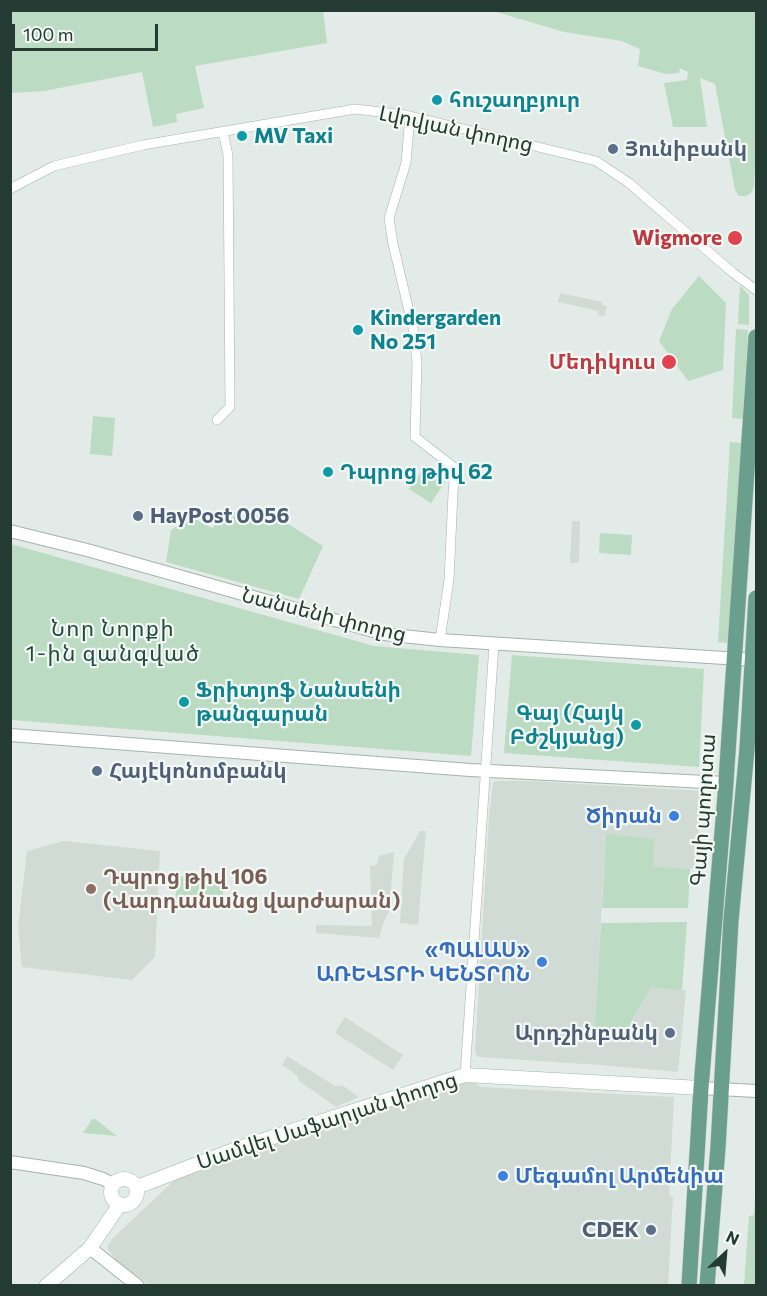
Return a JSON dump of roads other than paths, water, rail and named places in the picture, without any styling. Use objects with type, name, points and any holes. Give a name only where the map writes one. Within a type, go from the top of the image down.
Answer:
[{"type":"main road","name":"Գայի պողոտա","points":[[689,1286],[701,1088],[726,783],[756,337]]},
{"type":"main road","name":"Գայի պողոտա","points":[[707,1286],[731,920],[754,660],[756,598]]},
{"type":"main road","name":"Սամվել Սաֆարյան փողոց","points":[[137,1187],[236,1149],[465,1075],[701,1088]]},
{"type":"main road","points":[[120,1179],[128,1179],[137,1187],[135,1199],[128,1204],[120,1204],[111,1196],[113,1184],[120,1179]]},
{"type":"main road","points":[[46,1286],[90,1248],[120,1204]]},
{"type":"street","name":"Լվովյան փողոց","points":[[10,189],[54,166],[143,146],[355,109],[410,116],[596,160],[629,183],[756,290]]},
{"type":"street","points":[[410,116],[406,163],[389,218],[413,328],[417,362],[415,437],[455,468],[448,580],[440,640]]},
{"type":"street","points":[[217,420],[230,407],[228,155],[223,132]]},
{"type":"street","name":"Նանսենի փողոց","points":[[10,531],[87,550],[384,634],[494,644],[754,660]]},
{"type":"street","points":[[465,1075],[494,644]]},
{"type":"street","points":[[10,735],[485,770],[726,783]]},
{"type":"street","points":[[701,1088],[756,1091]]},
{"type":"street","points":[[10,1162],[84,1173],[113,1184]]},
{"type":"street","points":[[90,1248],[138,1286]]},
{"type":"place","name":"հուշաղբյուր","points":[[437,100]]},
{"type":"place","name":"MV Taxi","points":[[242,136]]},
{"type":"place","name":"Յունիբանկ","points":[[613,149]]},
{"type":"place","name":"Wigmore","points":[[735,238]]},
{"type":"place","name":"Kindergarden No 251","points":[[358,330]]},
{"type":"place","name":"Մեդիկուս","points":[[669,362]]},
{"type":"place","name":"Դպրոց թիվ 62","points":[[328,472]]},
{"type":"place","name":"HayPost 0056","points":[[138,516]]},
{"type":"place","name":"Ֆրիտյոֆ Նանսենի թանգարան","points":[[184,702]]},
{"type":"place","name":"Գայ (Հայկ Բժշկյանց)","points":[[636,725]]},
{"type":"place","name":"Հայէկոնոմբանկ","points":[[97,771]]},
{"type":"place","name":"Ծիրան","points":[[674,816]]},
{"type":"place","name":"Դպրոց թիվ 106 (Վարդանանց վարժարան)","points":[[91,889]]},
{"type":"place","name":"«ՊԱԼԱՍ» ԱՌԵՎՏՐԻ ԿԵՆՏՐՈՆ","points":[[542,962]]},
{"type":"place","name":"Արդշինբանկ","points":[[670,1033]]},
{"type":"place","name":"Մեգամոլ Արմենիա","points":[[503,1176]]},
{"type":"place","name":"CDEK","points":[[651,1230]]},
{"type":"district","name":"Նոր Նորքի 1-ին զանգված","points":[[113,642]]}]
